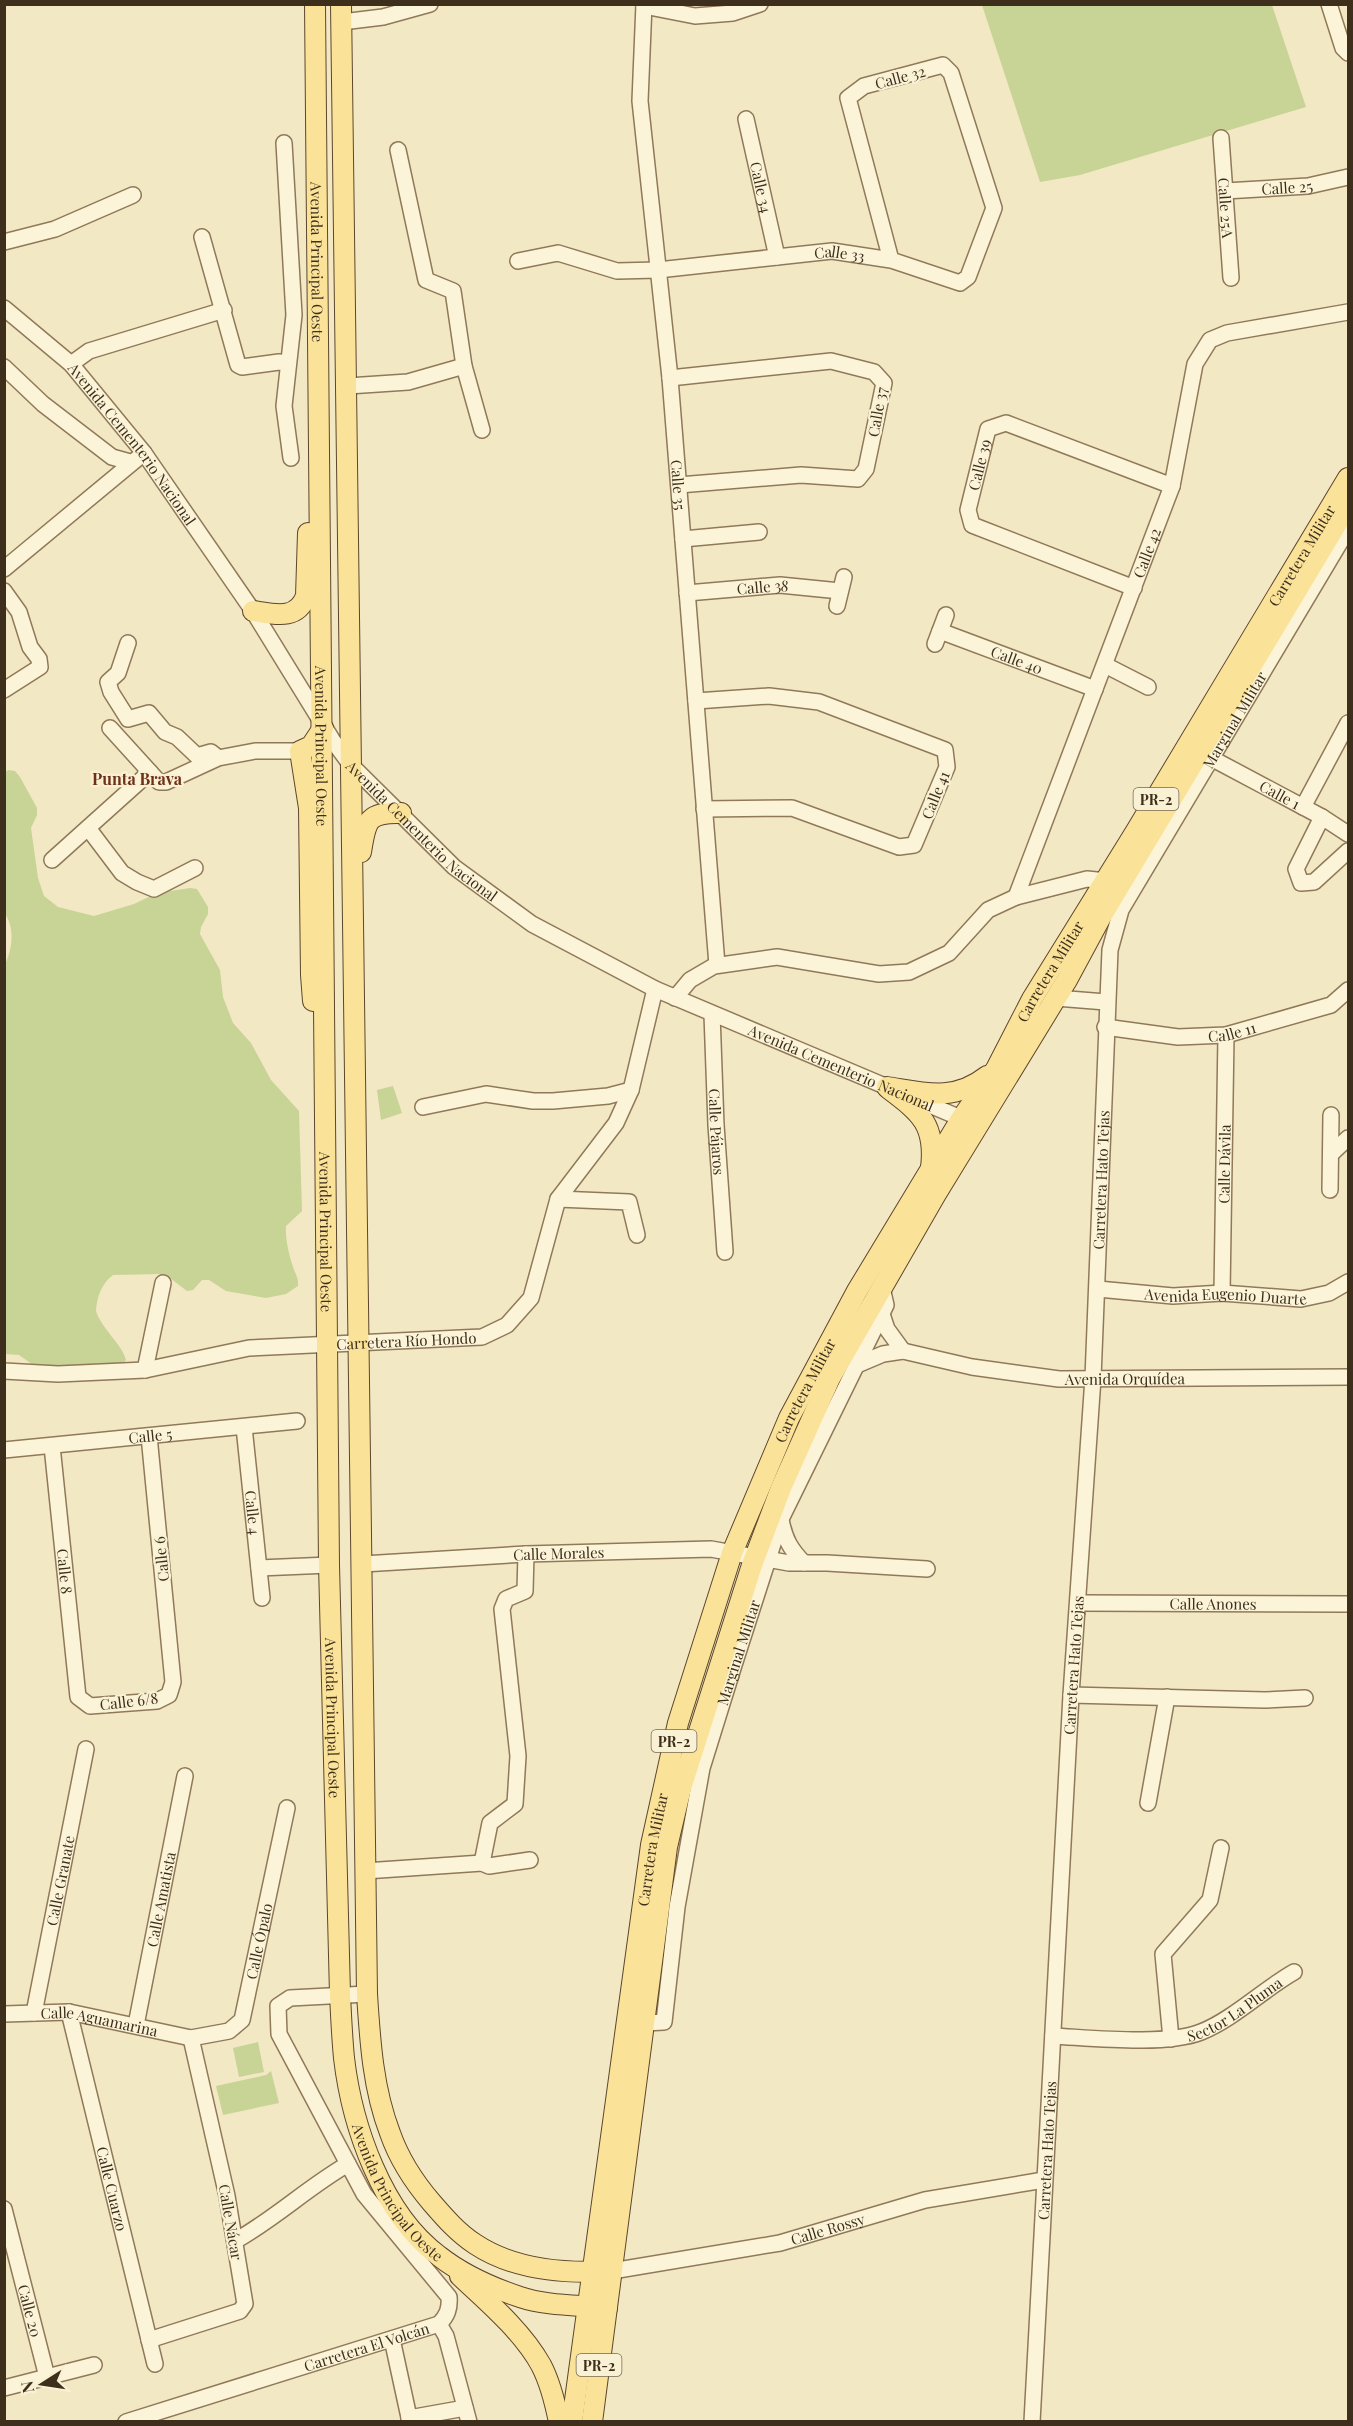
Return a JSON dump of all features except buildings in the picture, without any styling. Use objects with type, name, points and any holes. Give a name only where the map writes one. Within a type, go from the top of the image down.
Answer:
[{"type":"main road","name":"Avenida Principal Oeste","points":[[315,4],[329,1564],[340,1995],[344,2060],[355,2115],[369,2157],[381,2183],[409,2227],[438,2256],[472,2276],[521,2298],[597,2307]]},
{"type":"main road","points":[[327,4],[329,18],[332,21],[341,13]]},
{"type":"main road","name":"Avenida Principal Oeste","points":[[341,13],[348,386],[352,902],[357,1111],[357,1344],[363,1564],[367,1994],[371,2054],[383,2109],[397,2151],[416,2184],[455,2228],[475,2244],[493,2254],[522,2264],[602,2272]]},
{"type":"main road","name":"Carretera Militar","points":[[572,2421],[597,2307],[644,2023],[667,1847],[681,1788],[761,1559],[781,1488],[830,1378],[936,1194],[996,1068],[1032,999],[1106,881],[1348,478]]},
{"type":"main road","name":"Carretera Militar","points":[[602,2272],[651,1845],[678,1723],[732,1553],[789,1418],[857,1291],[930,1169],[970,1123],[1056,998],[1102,915],[1348,505]]},
{"type":"main road","points":[[253,611],[292,613],[303,606],[306,596],[309,527],[319,506]]},
{"type":"main road","points":[[323,728],[311,746],[300,751],[309,808],[311,975],[315,1015],[325,1063]]},
{"type":"main road","points":[[352,902],[365,826],[375,815],[401,813]]},
{"type":"main road","points":[[887,1087],[934,1095],[952,1094],[977,1084],[996,1068]]},
{"type":"main road","points":[[887,1087],[916,1110],[928,1129],[933,1148],[930,1169]]},
{"type":"main road","points":[[438,2256],[493,2307],[541,2364],[553,2395],[559,2421]]},
{"type":"main road","name":"Carretera Militar","points":[[592,2421],[597,2307]]},
{"type":"street","points":[[341,13],[383,17],[430,4]]},
{"type":"street","points":[[644,5],[695,16],[733,13],[760,4]]},
{"type":"street","points":[[1329,4],[1343,48],[1348,54]]},
{"type":"street","name":"Calle 35","points":[[644,5],[639,101],[670,378],[717,965]]},
{"type":"street","name":"Calle 32","points":[[891,260],[848,98],[864,86],[942,65],[951,73],[994,208],[985,233]]},
{"type":"street","name":"Calle 34","points":[[746,119],[777,257]]},
{"type":"street","name":"Calle 25A","points":[[1221,138],[1231,278]]},
{"type":"street","points":[[284,143],[294,315],[285,406],[291,458]]},
{"type":"street","points":[[398,150],[426,280],[453,291],[464,366],[482,430]]},
{"type":"street","name":"Calle 25","points":[[1225,191],[1308,186],[1348,177]]},
{"type":"street","points":[[4,242],[55,229],[133,195]]},
{"type":"street","name":"Calle 33","points":[[518,261],[558,253],[617,271],[658,270],[832,251],[891,260],[960,283],[968,277],[985,233]]},
{"type":"street","points":[[202,237],[238,364],[242,367],[288,363]]},
{"type":"street","name":"Avenida Cementerio Nacional","points":[[4,308],[71,364],[144,453],[253,611],[323,728],[350,764],[454,867],[532,924],[655,990],[970,1123]]},
{"type":"street","points":[[71,364],[89,351],[224,310]]},
{"type":"street","name":"Calle 42","points":[[1016,897],[1172,486],[1195,364],[1210,340],[1227,333],[1348,312]]},
{"type":"street","points":[[294,315],[316,313]]},
{"type":"street","name":"Calle 37","points":[[670,378],[831,362],[874,372],[884,383],[866,469],[858,479],[801,476],[679,485]]},
{"type":"street","points":[[348,386],[408,382],[464,366]]},
{"type":"street","points":[[4,367],[43,404],[112,457],[130,462]]},
{"type":"street","name":"Calle 39","points":[[1134,588],[972,525],[968,510],[988,429],[1006,423],[1172,486]]},
{"type":"street","points":[[4,568],[130,462],[144,453]]},
{"type":"street","name":"Marginal Militar","points":[[1121,910],[1348,528]]},
{"type":"street","points":[[683,540],[759,532]]},
{"type":"street","name":"Calle 38","points":[[687,593],[780,585],[840,591]]},
{"type":"street","points":[[4,591],[19,612],[30,647],[39,659],[40,667],[4,690]]},
{"type":"street","name":"Calle 40","points":[[946,615],[938,637],[1095,689]]},
{"type":"street","points":[[128,643],[118,673],[108,682],[111,692],[128,719],[149,713],[165,732],[177,737],[196,756],[211,752],[218,758]]},
{"type":"street","points":[[1104,665],[1148,687]]},
{"type":"street","name":"Calle 41","points":[[696,700],[769,696],[819,702],[945,750],[947,767],[914,845],[899,847],[792,808],[704,809]]},
{"type":"street","points":[[1303,807],[1348,723]]},
{"type":"street","points":[[111,728],[159,782],[165,782],[218,758],[255,750],[300,751]]},
{"type":"street","name":"Calle 1","points":[[1211,758],[1322,817],[1348,834]]},
{"type":"street","points":[[52,860],[150,772]]},
{"type":"street","points":[[1322,817],[1296,869],[1301,884],[1314,882],[1348,850]]},
{"type":"street","points":[[88,828],[122,873],[154,889],[195,868]]},
{"type":"street","points":[[675,998],[690,981],[717,965],[777,957],[879,974],[909,972],[949,953],[988,910],[1016,897],[1087,879],[1106,881]]},
{"type":"street","name":"Carretera Hato Tejas","points":[[1032,2421],[1071,1695],[1098,1289],[1106,1002],[1110,950],[1121,910]]},
{"type":"street","name":"Carretera Río Hondo","points":[[4,1371],[58,1374],[145,1370],[249,1348],[482,1337],[507,1325],[531,1298],[558,1199],[616,1123],[631,1090],[655,990]]},
{"type":"street","name":"Calle 11","points":[[1106,1027],[1178,1037],[1226,1035],[1331,1005],[1348,990]]},
{"type":"street","points":[[1056,998],[1106,1002]]},
{"type":"street","name":"Calle Pájaros","points":[[712,1014],[716,1125],[725,1251]]},
{"type":"street","name":"Calle Dávila","points":[[1222,1293],[1226,1035]]},
{"type":"street","points":[[423,1107],[486,1094],[533,1101],[553,1101],[608,1096],[631,1090]]},
{"type":"street","points":[[1330,1190],[1331,1115]]},
{"type":"street","points":[[1331,1154],[1348,1138]]},
{"type":"street","points":[[558,1199],[629,1202],[638,1235]]},
{"type":"street","name":"Avenida Eugenio Duarte","points":[[1098,1289],[1173,1296],[1222,1293],[1301,1299],[1329,1293],[1348,1282]]},
{"type":"street","points":[[145,1370],[163,1283]]},
{"type":"street","points":[[761,1559],[882,1314],[886,1305],[882,1288]]},
{"type":"street","points":[[857,1365],[883,1354],[903,1351],[887,1329],[882,1314]]},
{"type":"street","name":"Avenida Orquídea","points":[[903,1351],[972,1367],[1059,1379],[1348,1377]]},
{"type":"street","name":"Calle 5","points":[[4,1450],[297,1421]]},
{"type":"street","name":"Calle 4","points":[[244,1427],[262,1598]]},
{"type":"street","name":"Calle 6","points":[[148,1436],[173,1682]]},
{"type":"street","name":"Calle 8","points":[[52,1446],[78,1697]]},
{"type":"street","points":[[781,1519],[785,1539],[791,1550],[804,1563]]},
{"type":"street","name":"Calle Morales","points":[[363,1564],[525,1554],[711,1550],[761,1559],[804,1563],[927,1569]]},
{"type":"street","points":[[482,1863],[490,1823],[515,1804],[518,1756],[502,1609],[506,1599],[525,1592],[525,1554]]},
{"type":"street","points":[[259,1568],[329,1564]]},
{"type":"street","name":"Calle Anones","points":[[1078,1603],[1348,1604]]},
{"type":"street","name":"Calle 6/8","points":[[78,1697],[90,1706],[157,1701],[169,1695],[173,1682]]},
{"type":"street","points":[[1071,1695],[1265,1700],[1305,1698]]},
{"type":"street","points":[[1148,1803],[1167,1697]]},
{"type":"street","name":"Calle Granate","points":[[34,2013],[86,1749]]},
{"type":"street","name":"Calle Amatista","points":[[136,2025],[185,1776]]},
{"type":"street","name":"Calle Ópalo","points":[[192,2038],[229,2031],[242,2020],[286,1808]]},
{"type":"street","name":"Sector La Pluma","points":[[1171,2039],[1163,1954],[1210,1900],[1221,1848]]},
{"type":"street","points":[[366,1871],[482,1863],[489,1866],[530,1860]]},
{"type":"street","name":"Sector La Pluma","points":[[1053,2036],[1171,2039],[1201,2032],[1253,2001],[1294,1972]]},
{"type":"street","name":"Carretera El Volcán","points":[[126,2421],[439,2324],[450,2307],[449,2297],[364,2194],[279,2034],[278,2006],[290,1998],[367,1994]]},
{"type":"street","name":"Calle Aguamarina","points":[[4,2014],[69,2012],[192,2038]]},
{"type":"street","name":"Calle Cuarzo","points":[[69,2012],[155,2364]]},
{"type":"street","name":"Calle Nácar","points":[[149,2340],[240,2311],[243,2308],[245,2296],[236,2241],[192,2038]]},
{"type":"street","points":[[236,2241],[279,2213],[318,2181],[348,2164]]},
{"type":"street","name":"Calle Rossy","points":[[602,2272],[780,2243],[925,2200],[1044,2180]]},
{"type":"street","name":"Calle 20","points":[[5,2215],[47,2377]]},
{"type":"street","points":[[392,2339],[409,2420],[467,2415],[446,2336],[439,2324]]},
{"type":"street","points":[[4,2388],[94,2365]]},
{"type":"green space","points":[[982,5],[1272,5],[1306,107],[1080,175],[1040,182]]},
{"type":"green space","points":[[8,770],[15,771],[20,777],[37,808],[37,815],[31,828],[38,878],[44,896],[58,907],[94,916],[134,904],[157,893],[197,889],[208,907],[208,914],[200,934],[220,970],[223,997],[233,1023],[251,1043],[271,1080],[299,1111],[302,1211],[286,1226],[289,1252],[298,1286],[286,1294],[266,1298],[226,1291],[209,1280],[202,1280],[193,1290],[187,1291],[166,1275],[113,1275],[100,1291],[96,1311],[102,1324],[124,1354],[126,1360],[117,1369],[36,1367],[19,1355],[5,1354],[4,967],[12,939],[10,925],[4,912],[4,773]]},
{"type":"green space","points":[[393,1086],[402,1113],[381,1120],[377,1090]]},
{"type":"green space","points":[[258,2042],[264,2072],[239,2077],[233,2048]]},
{"type":"green space","points":[[271,2071],[279,2103],[223,2115],[216,2086],[266,2075]]},
{"type":"district","name":"Punta Brava","points":[[137,778]]}]
